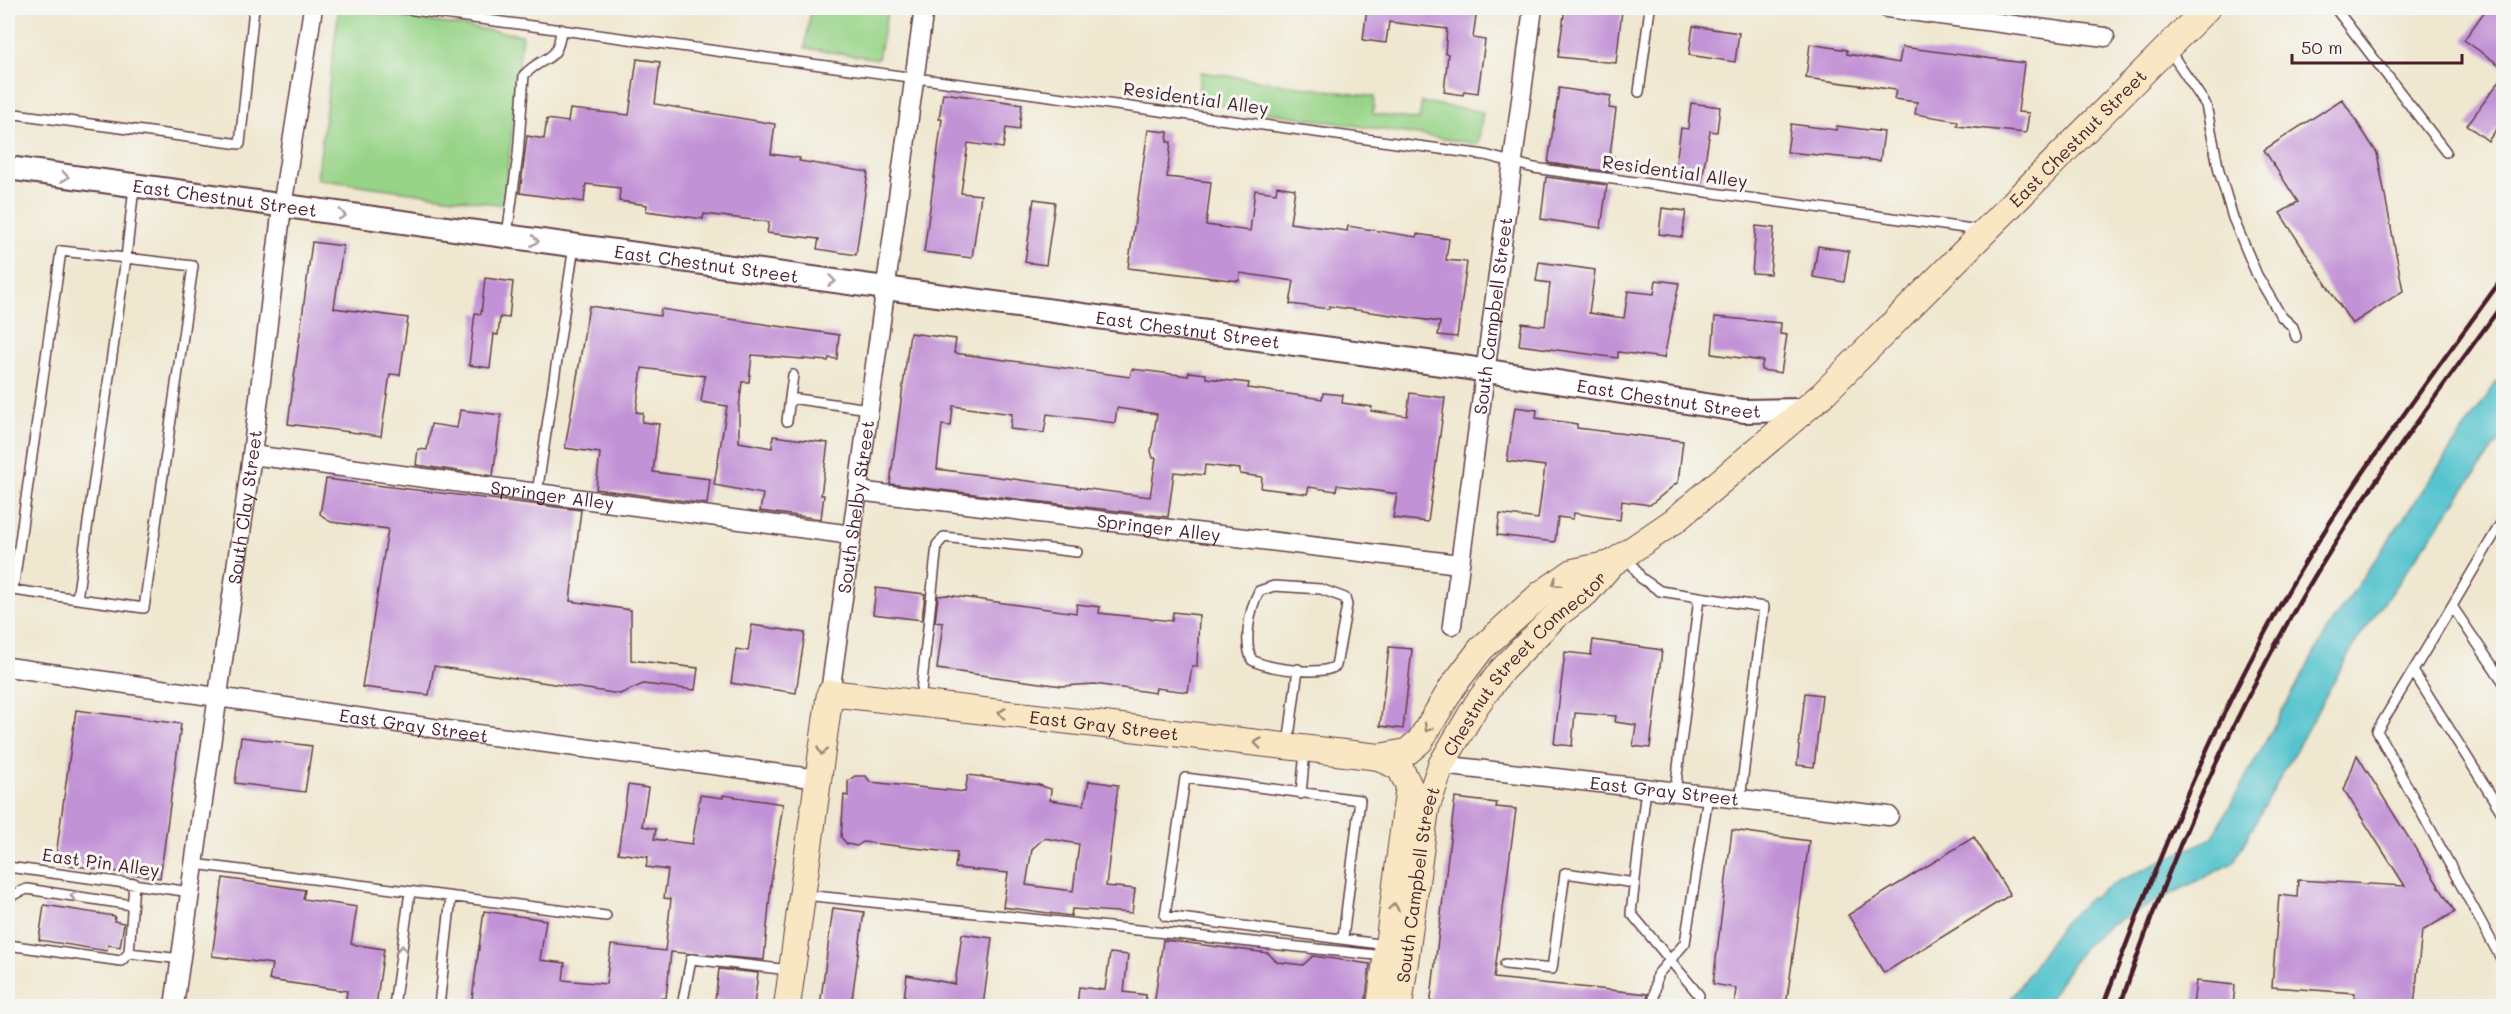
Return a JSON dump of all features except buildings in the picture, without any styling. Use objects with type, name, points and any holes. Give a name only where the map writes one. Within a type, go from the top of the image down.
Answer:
[{"type":"main road","name":"East Chestnut Street","points":[[1804,410],[1822,395],[1986,231],[2168,48],[2203,9]]},
{"type":"main road","name":"Chestnut Street Connector","points":[[1441,765],[1477,704],[1502,670],[1556,615],[1586,593],[1618,559],[1674,521],[1804,410]]},
{"type":"main road","name":"Chestnut Street Connector","points":[[1379,758],[1407,752],[1420,741],[1453,686],[1481,649],[1541,594],[1573,572],[1618,559]]},
{"type":"main road","name":"East Gray Street","points":[[830,693],[1379,758]]},
{"type":"main road","name":"South Shelby Street","points":[[787,1006],[830,693]]},
{"type":"main road","name":"South Campbell Street","points":[[1379,758],[1400,768],[1409,786],[1394,953],[1398,1006]]},
{"type":"main road","name":"South Campbell Street","points":[[1380,1006],[1426,810],[1441,765]]},
{"type":"street","name":"South Clay Street","points":[[174,1006],[252,455],[282,207],[313,8]]},
{"type":"street","name":"South Shelby Street","points":[[830,693],[924,8]]},
{"type":"street","name":"South Campbell Street","points":[[1452,625],[1533,8]]},
{"type":"street","points":[[1887,8],[2105,37]]},
{"type":"street","name":"East Chestnut Street","points":[[8,168],[1484,370],[1744,411],[1804,410]]},
{"type":"street","name":"Springer Alley","points":[[252,455],[852,535]]},
{"type":"street","name":"Springer Alley","points":[[858,491],[1459,564]]},
{"type":"street","name":"East Gray Street","points":[[8,667],[454,731],[819,779]]},
{"type":"street","name":"East Gray Street","points":[[1441,765],[1889,816]]},
{"type":"lane","points":[[8,113],[240,144],[254,8]]},
{"type":"lane","name":"Residential Alley","points":[[399,8],[1485,154],[1514,165],[1986,231]]},
{"type":"lane","points":[[1639,92],[1650,8]]},
{"type":"lane","points":[[2335,8],[2446,152]]},
{"type":"lane","points":[[507,237],[518,154],[524,75],[532,67],[555,55],[559,48],[561,29]]},
{"type":"lane","points":[[2168,48],[2206,105],[2219,171],[2233,218],[2257,276],[2281,316],[2294,327],[2296,337]]},
{"type":"lane","points":[[77,599],[126,258],[134,186]]},
{"type":"lane","points":[[537,493],[574,246]]},
{"type":"lane","points":[[61,251],[126,258],[193,266],[144,608],[14,590],[61,251]]},
{"type":"lane","points":[[787,421],[793,375]]},
{"type":"lane","points":[[790,398],[869,409]]},
{"type":"lane","points":[[2504,518],[2377,731],[2504,964]]},
{"type":"lane","points":[[920,703],[937,544],[944,537],[1077,552]]},
{"type":"lane","points":[[1618,559],[1660,591],[1764,607],[1740,800]]},
{"type":"lane","points":[[1265,588],[1320,589],[1345,598],[1347,605],[1336,666],[1321,672],[1298,669],[1258,664],[1252,660],[1248,652],[1253,603],[1259,591],[1265,588]]},
{"type":"lane","points":[[1675,792],[1699,598]]},
{"type":"lane","points":[[2452,606],[2504,683]]},
{"type":"lane","points":[[1298,669],[1296,748],[1302,794]]},
{"type":"lane","points":[[2413,671],[2504,816]]},
{"type":"lane","points":[[1342,938],[1360,800],[1185,778],[1165,916],[1342,938],[1394,953]]},
{"type":"lane","points":[[1646,789],[1631,914],[1699,995],[1697,1006]]},
{"type":"lane","points":[[1653,1006],[1657,975],[1685,943],[1708,796]]},
{"type":"lane","points":[[195,864],[606,916]]},
{"type":"lane","name":"East Pin Alley","points":[[8,867],[191,892]]},
{"type":"lane","points":[[1505,964],[1552,969],[1564,873],[1635,883]]},
{"type":"lane","points":[[8,945],[121,961],[129,953],[134,883]]},
{"type":"lane","points":[[8,897],[27,889],[132,905]]},
{"type":"lane","points":[[394,1006],[410,892]]},
{"type":"lane","points":[[803,895],[1394,953]]},
{"type":"lane","points":[[439,1006],[451,897]]},
{"type":"lane","points":[[129,953],[181,959]]},
{"type":"lane","points":[[682,1006],[691,959],[792,970]]},
{"type":"green space","points":[[339,8],[522,35],[504,205],[317,179]]},
{"type":"green space","points":[[811,8],[888,8],[878,59],[805,48]]},
{"type":"green space","points":[[1201,72],[1374,97],[1373,114],[1419,120],[1422,102],[1483,112],[1478,144],[1197,102]]},
{"type":"water","points":[[2503,373],[2503,435],[2355,643],[2233,863],[2111,924],[2081,950],[2045,1006],[2006,1006],[2064,922],[2091,898],[2113,884],[2212,838],[2329,627]]},
{"type":"railway","points":[[2103,1006],[2144,897],[2188,792],[2262,637],[2341,506],[2394,428],[2504,276]]},
{"type":"railway","points":[[2120,1006],[2179,847],[2225,744],[2276,643],[2327,556],[2375,482],[2504,302]]}]
